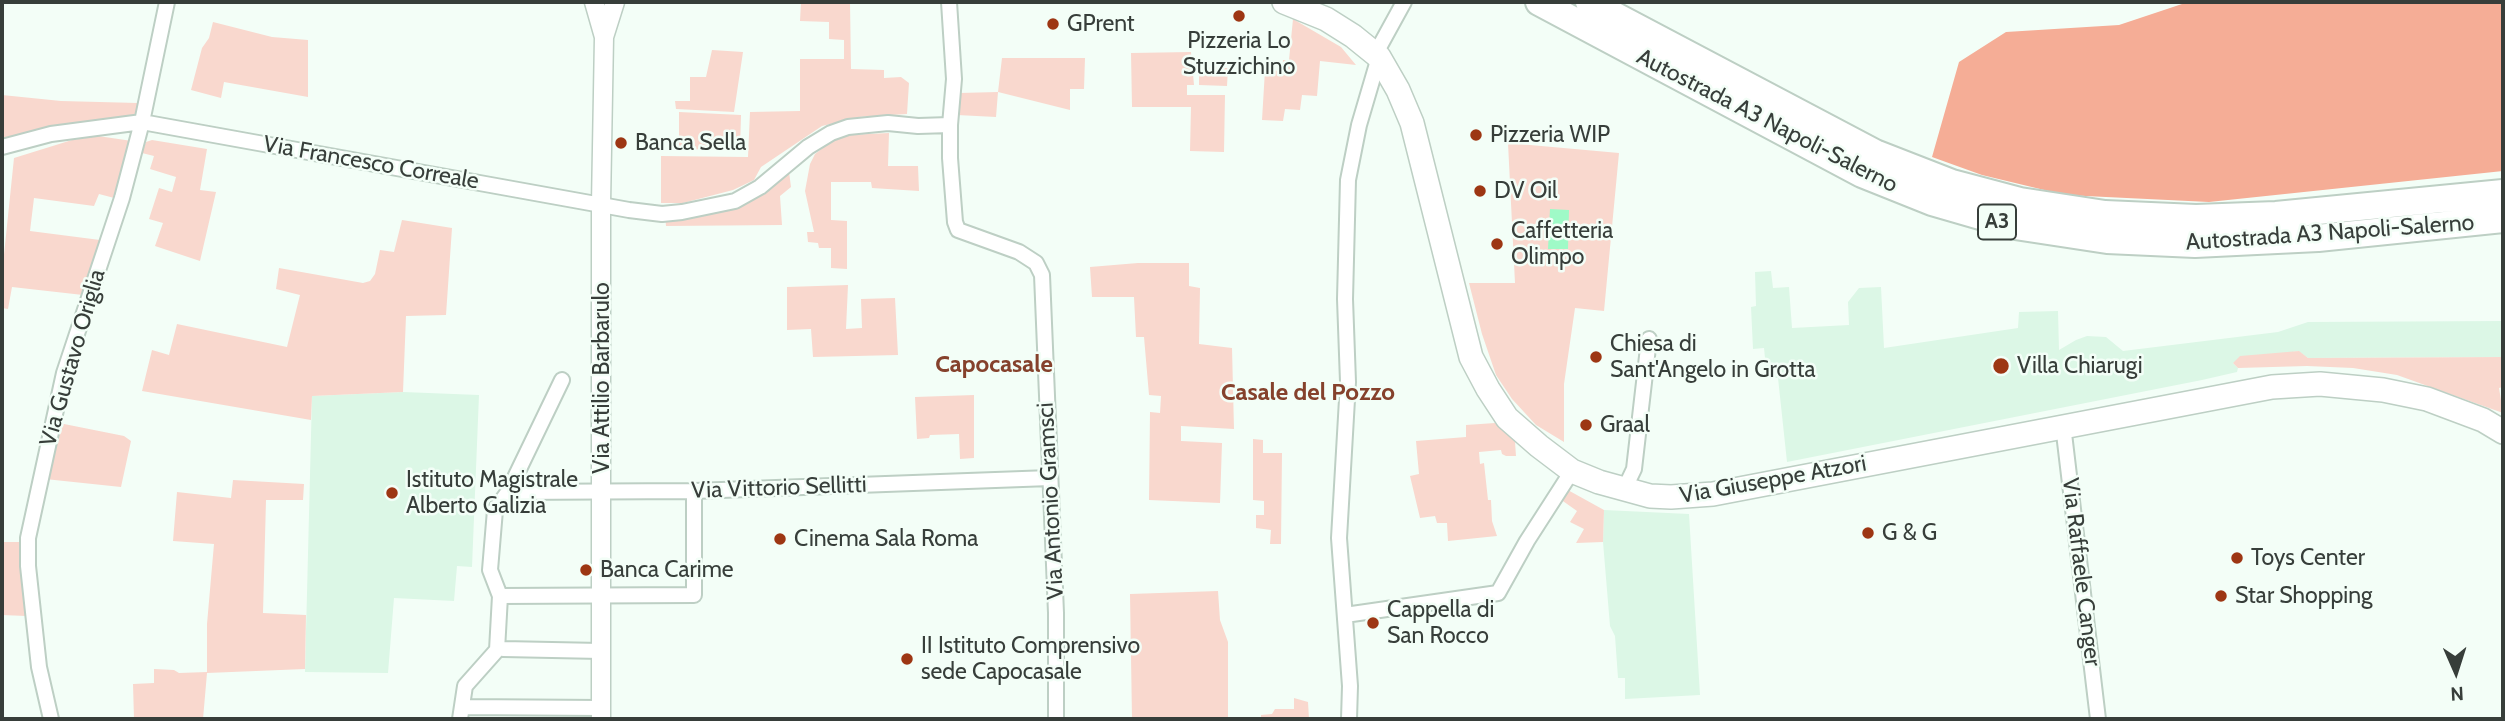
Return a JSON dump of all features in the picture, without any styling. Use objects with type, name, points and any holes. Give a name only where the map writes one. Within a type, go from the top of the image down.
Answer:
[{"type":"highway","name":"Autostrada A3 Napoli-Salerno","points":[[1539,2],[1862,174],[1932,202],[2015,226],[2053,234],[2107,240],[2207,244],[2318,239],[2503,219]]},
{"type":"highway","name":"Autostrada A3 Napoli-Salerno","points":[[1589,2],[1875,153],[1952,183],[2031,203],[2130,216],[2218,218],[2314,212],[2503,193]]},
{"type":"main road","name":"Via Giuseppe Atzori","points":[[1283,2],[1326,19],[1378,55],[1398,90],[1412,123],[1471,357],[1507,418],[1572,471],[1624,490],[1671,498],[1713,494],[2272,387],[2320,384],[2384,390],[2427,399],[2483,420],[2503,432]]},
{"type":"street","name":"Via Gustavo Origlia","points":[[51,719],[39,667],[28,566],[28,538],[64,373],[89,291],[110,235],[142,122],[167,2]]},
{"type":"street","name":"Via Attilio Barbarulo","points":[[594,2],[604,37]]},
{"type":"street","name":"Via Attilio Barbarulo","points":[[601,714],[601,204],[604,37],[615,2]]},
{"type":"street","name":"Via Antonio Gramsci","points":[[949,2],[954,79],[950,125],[953,217],[958,230],[1019,252],[1036,263],[1042,275],[1056,613],[1056,719]]},
{"type":"street","points":[[1349,719],[1350,686],[1339,538],[1348,382],[1345,299],[1348,180],[1359,125],[1378,55],[1404,2]]},
{"type":"street","name":"Via Francesco Correale","points":[[2,147],[51,134],[142,122],[656,214],[682,212],[735,201],[760,187],[808,148],[831,133],[848,127],[886,123],[950,125]]},
{"type":"street","points":[[1624,490],[1634,469],[1649,339]]},
{"type":"street","points":[[562,380],[508,492],[495,510],[490,570],[500,596],[497,649],[465,686],[461,713],[601,714]]},
{"type":"street","name":"Via Raffaele Canger","points":[[2063,425],[2098,719]]},
{"type":"street","points":[[1345,615],[1498,593],[1527,541],[1572,471]]},
{"type":"street","name":"Via Vittorio Sellitti","points":[[508,492],[694,491],[1050,478]]},
{"type":"street","points":[[500,596],[694,595],[694,491]]},
{"type":"street","points":[[503,649],[601,651]]},
{"type":"shaded area","points":[[801,2],[850,2],[851,69],[884,70],[884,78],[901,77],[909,83],[907,114],[859,117],[822,126],[761,167],[754,180],[733,190],[683,203],[661,203],[661,156],[748,157],[750,112],[800,111],[800,59],[844,59],[844,40],[829,39],[829,22],[800,21]]},
{"type":"shaded area","points":[[2188,2],[2503,2],[2503,171],[2209,202],[2065,195],[1982,175],[1932,157],[1959,62],[2006,32],[2119,25]]},
{"type":"shaded area","points":[[1293,19],[1341,47],[1356,65],[1320,61],[1317,96],[1302,95],[1300,110],[1285,109],[1283,121],[1262,120],[1265,70],[1282,71],[1283,60],[1289,60]]},
{"type":"shaded area","points":[[213,22],[272,37],[308,40],[308,97],[224,82],[221,98],[191,90],[202,48],[209,38]]},
{"type":"shaded area","points":[[712,50],[743,52],[734,112],[676,109],[675,101],[690,101],[690,77],[706,77]]},
{"type":"shaded area","points":[[1191,52],[1194,85],[1187,85],[1187,95],[1225,95],[1224,152],[1190,151],[1191,107],[1132,107],[1131,53]]},
{"type":"shaded area","points":[[1002,58],[1085,58],[1084,89],[1070,89],[1070,110],[998,92]]},
{"type":"shaded area","points":[[1199,67],[1228,68],[1227,86],[1199,85]]},
{"type":"shaded area","points":[[998,92],[996,117],[957,115],[959,93]]},
{"type":"shaded area","points":[[2,95],[61,101],[138,103],[133,124],[2,148]]},
{"type":"shaded area","points":[[679,112],[741,115],[740,150],[679,149]]},
{"type":"shaded area","points":[[889,133],[888,166],[918,166],[919,191],[872,188],[871,182],[831,182],[831,220],[847,221],[847,269],[831,268],[831,248],[819,248],[818,243],[808,242],[807,232],[814,232],[805,191],[810,164],[815,154],[833,140],[848,135]]},
{"type":"shaded area","points":[[98,136],[132,141],[118,199],[99,194],[94,206],[34,198],[30,231],[100,240],[83,295],[12,287],[8,309],[2,308],[2,274],[14,158],[72,140]]},
{"type":"shaded area","points":[[152,140],[207,149],[200,190],[216,192],[200,261],[155,246],[163,223],[149,219],[159,188],[172,192],[176,177],[150,169],[154,156],[142,153],[146,142]]},
{"type":"shaded area","points":[[1508,143],[1619,153],[1604,311],[1575,308],[1564,384],[1564,442],[1536,425],[1512,399],[1496,375],[1469,283],[1515,283]]},
{"type":"shaded area","points":[[788,164],[791,187],[780,196],[782,225],[666,226],[665,214],[712,207]]},
{"type":"shaded area","points":[[1550,209],[1569,210],[1568,249],[1548,249]]},
{"type":"shaded area","points":[[402,220],[452,228],[446,315],[406,316],[403,392],[312,396],[311,420],[142,391],[152,350],[169,355],[177,324],[287,347],[300,295],[276,289],[279,268],[363,283],[370,281],[375,274],[380,250],[394,252]]},
{"type":"shaded area","points":[[1189,263],[1189,286],[1200,288],[1199,344],[1232,348],[1234,429],[1181,426],[1181,441],[1222,443],[1220,503],[1149,500],[1150,412],[1160,413],[1161,396],[1149,395],[1144,337],[1136,337],[1134,297],[1092,297],[1090,267]]},
{"type":"shaded area","name":"Villa Chiarugi","points":[[1771,271],[1773,288],[1789,287],[1792,328],[1849,325],[1848,302],[1859,288],[1881,287],[1884,348],[2018,328],[2019,312],[2058,311],[2059,350],[2087,336],[2106,337],[2123,351],[2278,332],[2308,322],[2503,321],[2503,357],[2308,358],[2298,351],[2233,363],[2238,368],[2237,372],[2202,380],[1787,462],[1778,378],[1767,378],[1764,348],[1753,349],[1751,307],[1756,306],[1755,272]]},
{"type":"shaded area","points":[[848,285],[846,329],[862,328],[861,299],[895,298],[898,355],[813,357],[811,329],[787,330],[787,287]]},
{"type":"shaded area","points":[[2299,351],[2308,358],[2503,357],[2503,387],[2499,388],[2503,413],[2397,375],[2353,368],[2238,368],[2233,363],[2240,356]]},
{"type":"shaded area","name":"Istituto Magistrale Alberto Galizia","points":[[403,392],[479,395],[472,567],[457,566],[454,601],[394,598],[388,673],[305,672],[312,396]]},
{"type":"shaded area","points":[[974,395],[974,458],[960,459],[959,434],[930,435],[929,438],[917,439],[915,397]]},
{"type":"shaded area","points":[[59,423],[124,436],[131,441],[121,487],[45,479]]},
{"type":"shaded area","points":[[1495,423],[1515,442],[1516,456],[1506,456],[1501,450],[1479,452],[1480,464],[1484,463],[1488,500],[1491,500],[1492,521],[1497,536],[1448,541],[1447,523],[1437,523],[1435,516],[1420,518],[1410,476],[1419,474],[1416,441],[1466,437],[1466,425]]},
{"type":"shaded area","points":[[1253,439],[1263,440],[1263,453],[1282,453],[1281,544],[1270,544],[1271,530],[1256,528],[1256,515],[1264,515],[1264,501],[1253,500]]},
{"type":"shaded area","points":[[233,480],[304,484],[303,500],[266,500],[263,613],[306,615],[305,669],[207,673],[203,719],[134,719],[133,684],[154,683],[154,669],[174,670],[179,673],[207,672],[207,624],[214,544],[173,541],[177,492],[231,498]]},
{"type":"shaded area","points":[[1566,489],[1604,510],[1603,542],[1576,543],[1584,529],[1570,522],[1577,511],[1560,499]]},
{"type":"shaded area","points":[[1604,510],[1689,514],[1700,695],[1625,699],[1625,678],[1618,678],[1615,636],[1610,626],[1603,542]]},
{"type":"shaded area","points":[[2,542],[24,542],[26,616],[2,615]]},
{"type":"shaded area","points":[[1218,591],[1220,620],[1228,642],[1228,719],[1132,719],[1130,594]]},
{"type":"shaded area","points":[[1294,698],[1308,702],[1309,719],[1261,719],[1261,715],[1272,714],[1275,709],[1294,709]]},
{"type":"place","name":"Pizzeria Lo Stuzzichino","points":[[1239,16]]},
{"type":"place","name":"GPrent","points":[[1053,24]]},
{"type":"place","name":"Pizzeria WIP","points":[[1476,135]]},
{"type":"place","name":"Banca Sella","points":[[621,143]]},
{"type":"place","name":"DV Oil","points":[[1480,191]]},
{"type":"place","name":"Caffetteria Olimpo","points":[[1497,244]]},
{"type":"place","name":"Chiesa di Sant'Angelo in Grotta","points":[[1596,357]]},
{"type":"place","name":"Villa Chiarugi","points":[[2001,366]]},
{"type":"place","name":"Graal","points":[[1586,425]]},
{"type":"place","name":"Istituto Magistrale Alberto Galizia","points":[[392,493]]},
{"type":"place","name":"G & G","points":[[1868,533]]},
{"type":"place","name":"Cinema Sala Roma","points":[[780,539]]},
{"type":"place","name":"Toys Center","points":[[2237,558]]},
{"type":"place","name":"Banca Carime","points":[[586,570]]},
{"type":"place","name":"Star Shopping","points":[[2221,596]]},
{"type":"place","name":"Cappella di San Rocco","points":[[1373,623]]},
{"type":"place","name":"II Istituto Comprensivo sede Capocasale","points":[[907,659]]},
{"type":"district","name":"Capocasale","points":[[994,365]]},
{"type":"district","name":"Casale del Pozzo","points":[[1308,393]]}]
